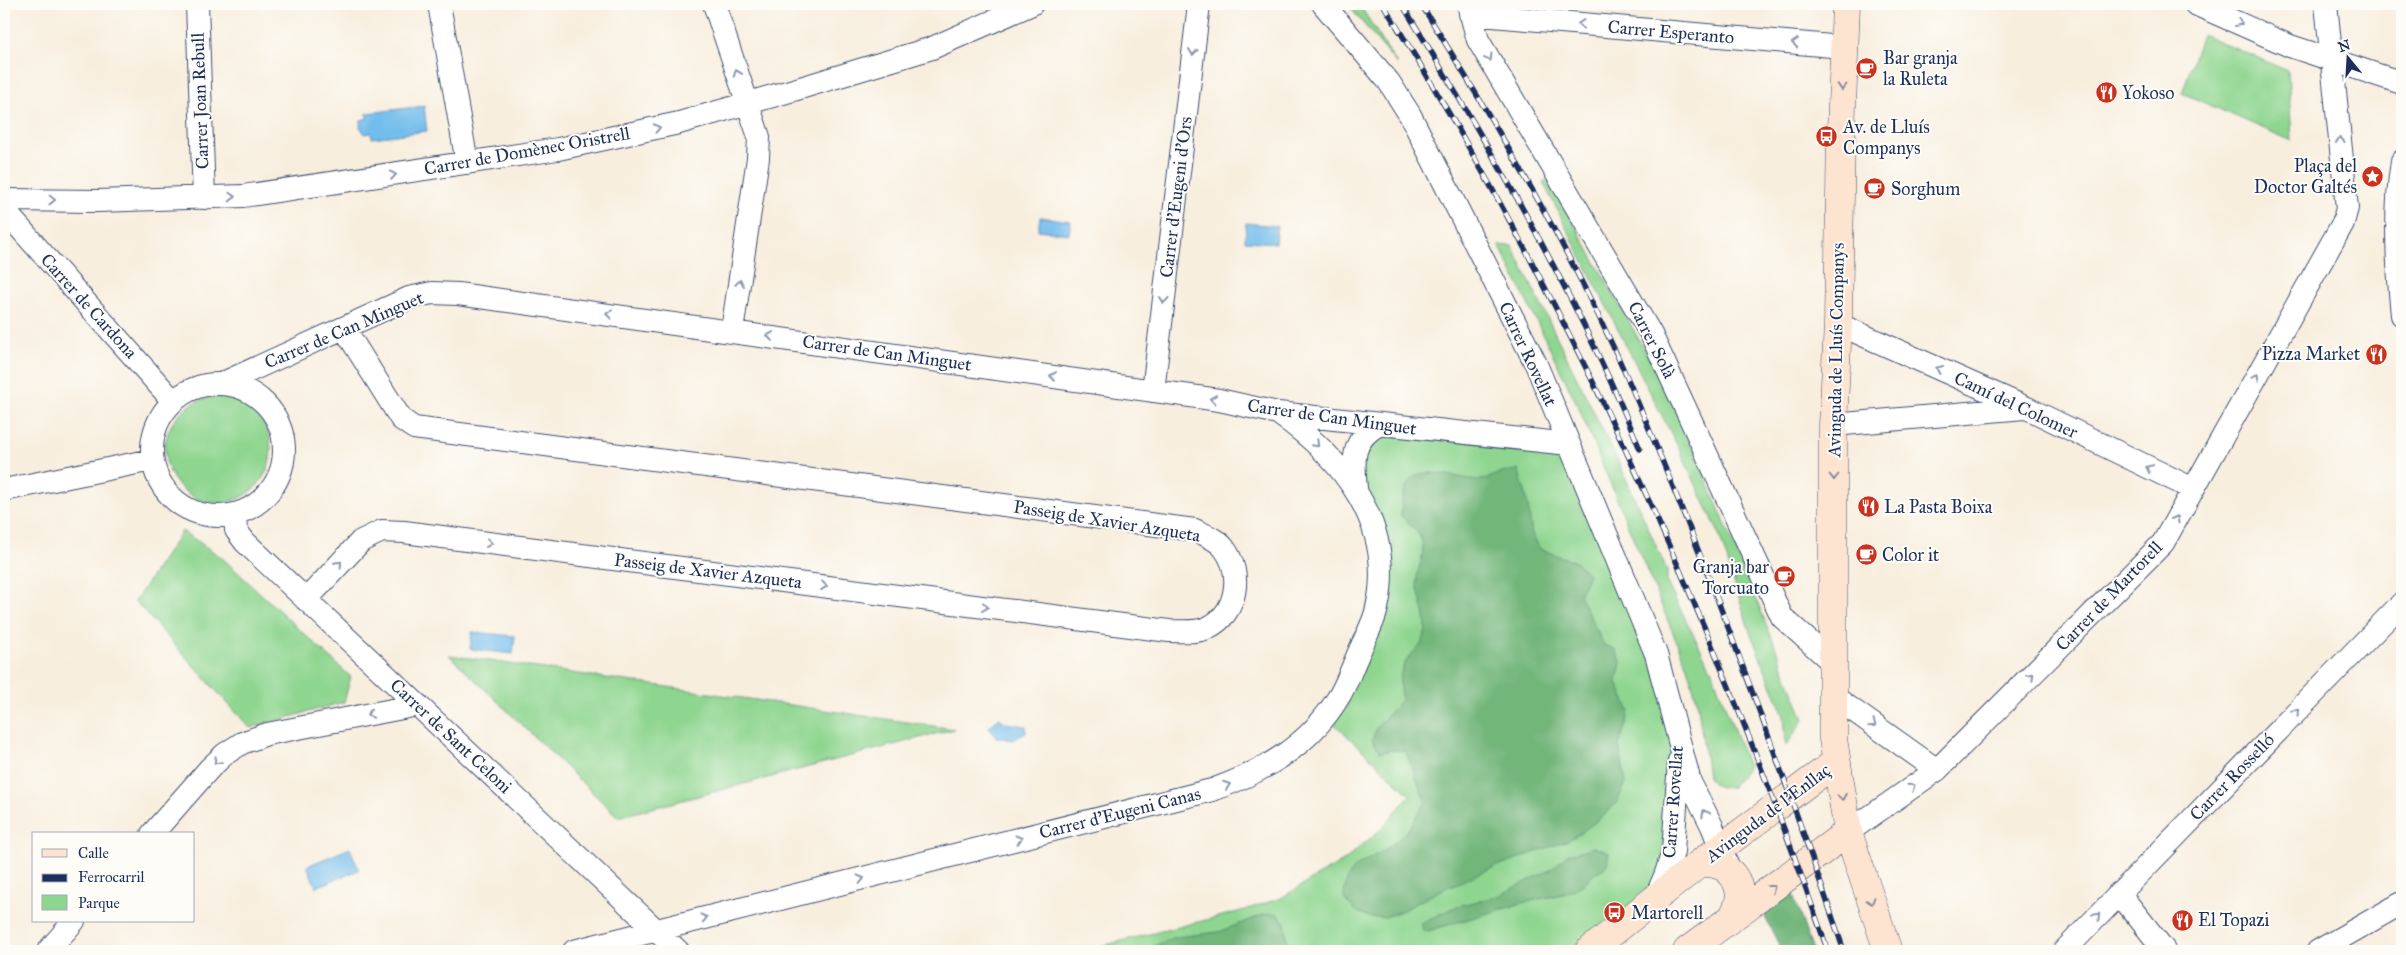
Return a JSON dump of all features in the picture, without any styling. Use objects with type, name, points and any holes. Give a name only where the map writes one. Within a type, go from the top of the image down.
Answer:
[{"type":"street","name":"Carrer Joan Rebull","points":[[197,4],[204,198]]},
{"type":"street","points":[[439,4],[467,163]]},
{"type":"street","points":[[714,4],[759,137],[758,158],[732,331]]},
{"type":"street","name":"Carrer de Domènec Oristrell","points":[[4,200],[98,201],[243,196],[567,147],[679,123],[932,48],[1003,10],[1032,4]]},
{"type":"street","name":"Carrer d'Eugeni d'Ors","points":[[1153,391],[1199,4]]},
{"type":"street","name":"Carrer Rovellat","points":[[1324,4],[1389,82],[1410,115],[1536,364],[1656,654],[1690,782],[1712,826],[1710,856]]},
{"type":"street","name":"Avinguda de Lluís Companys","points":[[1846,4],[1838,210],[1838,324],[1833,425],[1833,739],[1848,832],[1888,951]]},
{"type":"street","points":[[2195,4],[2290,46],[2332,62],[2402,83]]},
{"type":"street","points":[[2326,4],[2332,62]]},
{"type":"street","name":"Carrer Esperanto","points":[[1469,9],[1843,47]]},
{"type":"street","name":"Carrer Solà","points":[[1469,9],[1478,40],[1651,334],[1782,617],[1833,662]]},
{"type":"street","name":"Carrer de Martorell","points":[[1848,832],[1937,770],[2163,543],[2343,223],[2347,208],[2332,62]]},
{"type":"street","points":[[2402,161],[2398,191],[2398,278],[2402,315]]},
{"type":"street","name":"Carrer de Cardona","points":[[4,210],[173,401]]},
{"type":"street","name":"Carrer de Can Minguet","points":[[221,384],[409,298],[432,293],[458,294],[1219,400],[1278,414],[1569,444]]},
{"type":"street","name":"Camí del Colomer","points":[[1838,324],[2027,408],[2193,489]]},
{"type":"street","name":"Passeig de Xavier Azqueta","points":[[306,600],[361,541],[382,531],[404,532],[1169,631],[1207,628],[1219,620],[1229,607],[1236,586],[1233,564],[1224,547],[1213,538],[1194,530],[414,428],[401,419],[344,328]]},
{"type":"street","points":[[221,384],[240,387],[259,397],[272,410],[279,422],[285,444],[283,466],[273,489],[262,501],[235,515],[213,517],[195,513],[180,505],[161,485],[152,460],[154,432],[159,420],[173,401],[185,392],[207,385],[221,384]]},
{"type":"street","points":[[1833,425],[2027,408]]},
{"type":"street","name":"Carrer d'Eugeni Canas","points":[[574,951],[1212,790],[1240,780],[1290,753],[1316,729],[1339,697],[1377,609],[1382,568],[1372,521],[1356,488],[1302,430],[1278,414]]},
{"type":"street","name":"Carrer d'Eugeni Canas","points":[[1356,488],[1353,460],[1358,443],[1367,431],[1380,424]]},
{"type":"street","points":[[4,490],[152,460]]},
{"type":"street","name":"Carrer de Sant Celoni","points":[[235,515],[236,530],[245,542],[678,951]]},
{"type":"street","name":"Carrer Rosselló","points":[[2064,951],[2119,892],[2402,603]]},
{"type":"street","points":[[1833,696],[1937,770]]},
{"type":"street","points":[[154,832],[210,768],[225,754],[242,743],[267,734],[418,705]]},
{"type":"street","name":"Carrer Rovellat","points":[[1655,899],[1666,876],[1672,852],[1679,751],[1678,732]]},
{"type":"street","name":"Avinguda de l'Enllaç","points":[[1589,951],[1710,856],[1836,762]]},
{"type":"street","points":[[1687,951],[1848,832]]},
{"type":"street","name":"Avinguda de l'Enllaç","points":[[1710,856],[1712,862],[1721,864],[1731,874],[1740,899],[1733,917]]},
{"type":"street","points":[[2119,892],[2165,951]]},
{"type":"street","points":[[2318,951],[2402,903]]},
{"type":"street","points":[[48,951],[73,922]]},
{"type":"green space","points":[[1347,4],[1359,4],[1397,64]]},
{"type":"green space","points":[[2202,34],[2288,71],[2292,141],[2182,93]]},
{"type":"green space","points":[[1549,179],[1676,406],[1804,719],[1786,746],[1784,716],[1750,632],[1718,531],[1679,449],[1543,182]]},
{"type":"green space","points":[[1499,245],[1512,246],[1618,461],[1667,570],[1667,583],[1712,671],[1748,767],[1732,787],[1725,788],[1719,786],[1708,777],[1697,700],[1686,664],[1577,404]]},
{"type":"green space","points":[[218,397],[238,401],[255,413],[267,430],[271,450],[267,470],[255,487],[238,499],[218,503],[198,499],[181,487],[169,470],[165,450],[169,430],[181,413],[198,401]]},
{"type":"green space","points":[[1367,431],[1569,444],[1678,732],[1657,899],[1580,951],[1081,951],[1238,912],[1281,898],[1345,860],[1381,829],[1410,795],[1326,716],[1382,568],[1356,488]]},
{"type":"green space","points":[[1518,470],[1526,495],[1532,534],[1540,549],[1576,562],[1589,575],[1579,595],[1604,645],[1615,649],[1621,662],[1617,682],[1630,712],[1619,745],[1626,783],[1617,802],[1608,812],[1569,840],[1494,867],[1441,890],[1401,911],[1385,917],[1371,918],[1356,911],[1344,899],[1345,886],[1349,876],[1360,864],[1386,849],[1400,838],[1426,801],[1405,751],[1380,752],[1372,740],[1377,727],[1402,699],[1400,682],[1402,671],[1406,661],[1421,644],[1425,635],[1424,612],[1417,583],[1423,547],[1419,534],[1401,516],[1403,496],[1408,483],[1416,476],[1426,473],[1480,480],[1502,472]]},
{"type":"green space","points":[[182,531],[220,556],[351,677],[344,702],[250,728],[135,601]]},
{"type":"green space","points":[[449,655],[954,729],[618,817]]},
{"type":"green space","points":[[1594,847],[1609,853],[1607,866],[1592,875],[1584,884],[1567,893],[1526,902],[1424,932],[1420,923],[1458,906],[1498,896],[1552,869],[1567,855]]},
{"type":"green space","points":[[1792,893],[1813,951],[1782,951],[1764,915]]},
{"type":"green space","points":[[1277,913],[1285,923],[1288,951],[1252,951],[1248,946],[1213,951],[1142,951],[1176,937],[1219,932],[1263,915]]},
{"type":"water","points":[[424,106],[427,131],[372,138],[371,133],[365,134],[360,127],[361,120],[368,118],[367,113]]},
{"type":"water","points":[[1040,217],[1071,221],[1069,234],[1038,230]]},
{"type":"water","points":[[1246,223],[1277,226],[1275,243],[1245,241]]},
{"type":"water","points":[[472,632],[515,636],[513,654],[470,649]]},
{"type":"water","points":[[999,718],[1006,723],[1026,726],[1026,733],[1013,740],[996,737],[989,727]]},
{"type":"water","points":[[350,848],[359,870],[316,887],[307,866]]},
{"type":"railway","points":[[1383,4],[1451,116],[1515,230],[1575,347],[1632,465],[1686,584],[1737,705],[1828,951]]},
{"type":"railway","points":[[1402,4],[1499,167],[1560,278],[1615,391],[1640,449]]},
{"type":"railway","points":[[1421,4],[1478,96],[1558,237],[1584,286],[1630,384],[1688,524],[1743,666],[1844,951]]},
{"type":"place","name":"Bar granja la Ruleta","points":[[1867,68]]},
{"type":"place","name":"Yokoso","points":[[2106,93]]},
{"type":"place","name":"Av. de Lluís Companys","points":[[1827,137]]},
{"type":"place","name":"Plaça del Doctor Galtés","points":[[2373,176]]},
{"type":"place","name":"Sorghum","points":[[1875,189]]},
{"type":"place","name":"Pizza Market","points":[[2376,354]]},
{"type":"place","name":"La Pasta Boixa","points":[[1868,507]]},
{"type":"place","name":"Color it","points":[[1866,555]]},
{"type":"place","name":"Granja bar Torcuato","points":[[1785,577]]},
{"type":"place","name":"Martorell","points":[[1615,913]]},
{"type":"place","name":"El Topazi","points":[[2182,920]]}]
